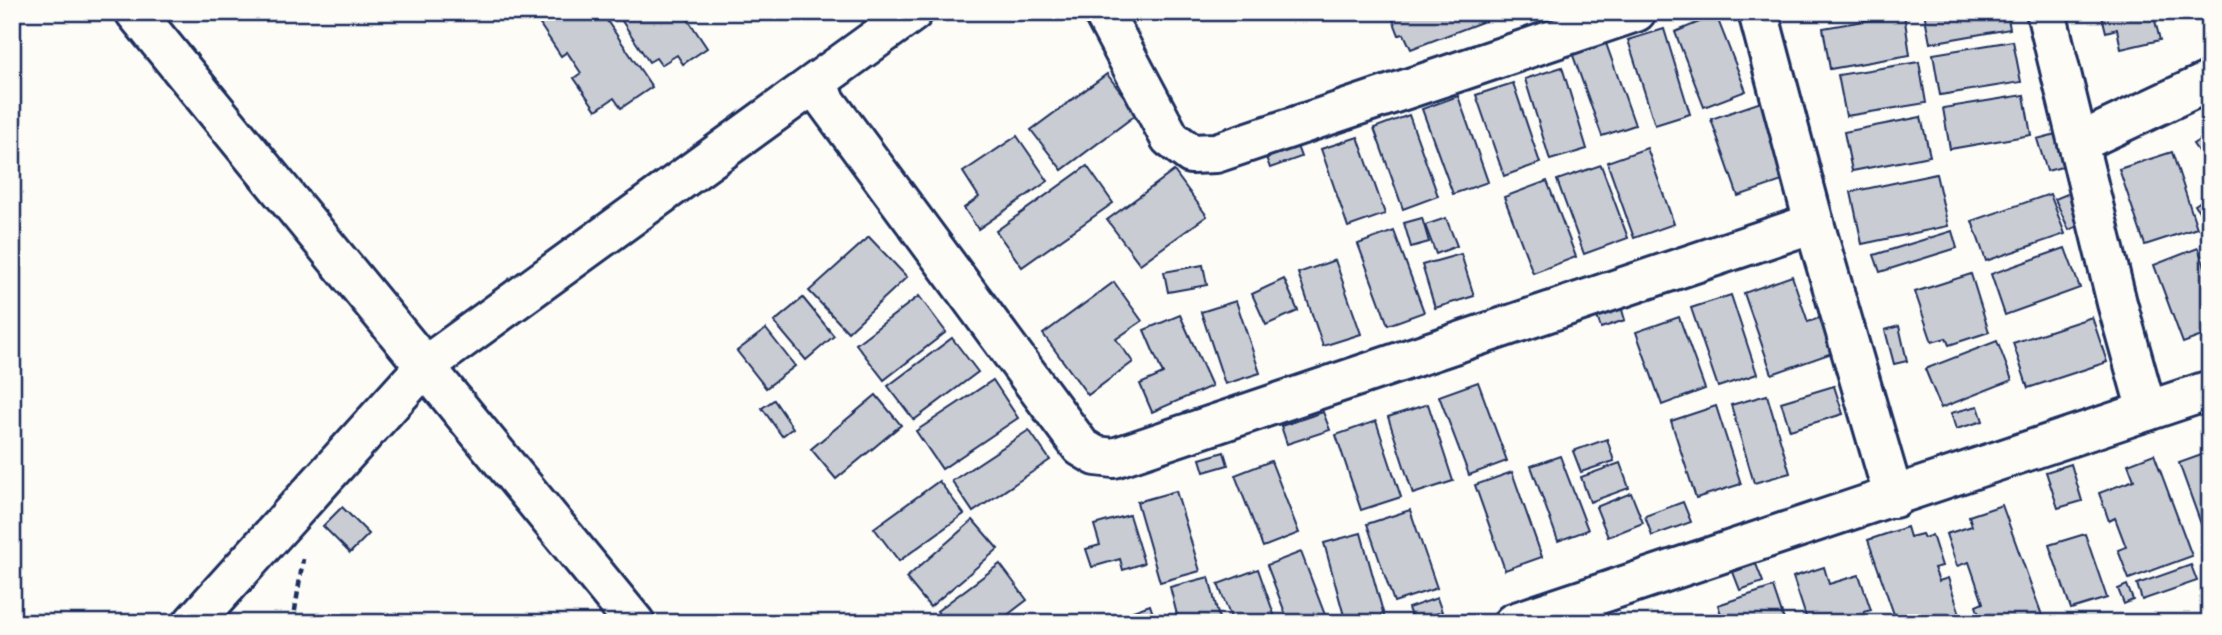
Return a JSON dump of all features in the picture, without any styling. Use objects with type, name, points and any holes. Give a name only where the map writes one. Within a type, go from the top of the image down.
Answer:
[{"type":"street","points":[[135,12],[635,623]]},
{"type":"street","points":[[1103,12],[1170,138],[1191,154],[1216,153],[1636,12]]},
{"type":"street","points":[[1758,12],[1814,223],[1894,498]]},
{"type":"street","points":[[2046,12],[2117,303],[2147,411]]},
{"type":"street","points":[[193,623],[425,366],[908,14]]},
{"type":"street","points":[[2078,144],[2210,81]]},
{"type":"street","points":[[814,85],[1081,447],[1096,456],[1114,458],[1814,223]]},
{"type":"street","points":[[1513,623],[1894,498],[1965,471],[2210,390]]},
{"type":"building","points":[[542,12],[601,12],[652,87],[621,108],[614,98],[596,110],[574,78],[581,73],[567,52],[561,56],[535,17]]},
{"type":"building","points":[[616,12],[683,12],[707,48],[683,64],[677,55],[661,65],[656,58],[649,62]]},
{"type":"building","points":[[1390,12],[1487,12],[1490,19],[1411,49],[1404,34],[1399,35]]},
{"type":"building","points":[[1924,12],[2007,12],[2010,29],[1930,43]]},
{"type":"building","points":[[2101,12],[2176,12],[2154,17],[2160,40],[2121,49],[2117,29],[2106,32]]},
{"type":"building","points":[[1904,14],[1910,55],[1830,69],[1823,28]]},
{"type":"building","points":[[1716,15],[1746,91],[1704,107],[1675,32]]},
{"type":"building","points":[[1664,29],[1690,114],[1655,125],[1628,40]]},
{"type":"building","points":[[1603,35],[1635,125],[1602,136],[1570,47]]},
{"type":"building","points":[[2013,41],[2021,82],[1940,95],[1933,54]]},
{"type":"building","points":[[1919,62],[1926,103],[1846,116],[1838,75]]},
{"type":"building","points":[[1562,67],[1587,149],[1550,160],[1525,79]]},
{"type":"building","points":[[1107,74],[1137,114],[1062,170],[1031,130]]},
{"type":"building","points":[[1513,83],[1540,163],[1504,176],[1476,95]]},
{"type":"building","points":[[2024,95],[2031,135],[1950,149],[1943,108]]},
{"type":"building","points":[[1458,96],[1488,182],[1453,194],[1422,109]]},
{"type":"building","points":[[1764,101],[1791,178],[1738,196],[1711,119]]},
{"type":"building","points":[[1409,115],[1438,196],[1403,209],[1374,128]]},
{"type":"building","points":[[1921,117],[1930,156],[1852,171],[1844,132]]},
{"type":"building","points":[[2060,133],[2069,165],[2047,171],[2037,139]]},
{"type":"building","points":[[2210,133],[2210,168],[2193,144]]},
{"type":"building","points":[[1017,136],[1048,181],[978,229],[964,208],[979,197],[963,172]]},
{"type":"building","points":[[1358,137],[1385,214],[1348,227],[1321,149]]},
{"type":"building","points":[[1294,138],[1301,157],[1270,168],[1263,149]]},
{"type":"building","points":[[1647,148],[1674,224],[1634,238],[1607,162]]},
{"type":"building","points":[[2172,152],[2197,228],[2145,245],[2119,169]]},
{"type":"building","points":[[1601,165],[1628,238],[1584,254],[1557,180]]},
{"type":"building","points":[[1087,166],[1113,203],[1022,267],[996,231]]},
{"type":"building","points":[[1174,171],[1207,216],[1140,264],[1107,220]]},
{"type":"building","points":[[1936,174],[1948,226],[1862,244],[1851,192]]},
{"type":"building","points":[[1547,181],[1576,257],[1533,273],[1504,197]]},
{"type":"building","points":[[2072,192],[2085,223],[2069,230],[2055,199]]},
{"type":"building","points":[[2050,194],[2065,234],[1986,261],[1972,221]]},
{"type":"building","points":[[2210,195],[2210,227],[2209,227],[2195,205]]},
{"type":"building","points":[[1422,218],[1429,242],[1411,247],[1404,223]]},
{"type":"building","points":[[1446,218],[1457,246],[1436,254],[1425,225]]},
{"type":"building","points":[[1394,231],[1424,312],[1388,325],[1358,244]]},
{"type":"building","points":[[1952,231],[1957,248],[1880,272],[1874,255]]},
{"type":"building","points":[[869,237],[907,277],[848,332],[809,291]]},
{"type":"building","points":[[2065,248],[2080,288],[2005,315],[1991,274]]},
{"type":"building","points":[[2198,248],[2210,280],[2210,333],[2183,343],[2154,265]]},
{"type":"building","points":[[1461,254],[1474,296],[1435,308],[1422,265]]},
{"type":"building","points":[[1335,260],[1361,334],[1323,346],[1298,273]]},
{"type":"building","points":[[1203,265],[1207,285],[1168,292],[1164,272]]},
{"type":"building","points":[[1971,274],[1989,332],[1949,345],[1946,338],[1932,342],[1915,292]]},
{"type":"building","points":[[1792,276],[1808,322],[1822,317],[1835,352],[1772,374],[1744,293]]},
{"type":"building","points":[[1284,279],[1298,311],[1266,325],[1252,294]]},
{"type":"building","points":[[1114,282],[1142,321],[1116,339],[1133,362],[1088,395],[1043,334]]},
{"type":"building","points":[[1731,295],[1757,374],[1718,387],[1691,308]]},
{"type":"building","points":[[919,296],[946,332],[884,380],[856,344]]},
{"type":"building","points":[[803,298],[834,336],[806,360],[774,322]]},
{"type":"building","points":[[1236,301],[1260,373],[1225,384],[1201,312]]},
{"type":"building","points":[[1620,303],[1625,320],[1601,328],[1595,311]]},
{"type":"building","points":[[1180,315],[1212,386],[1152,412],[1140,384],[1163,374],[1144,330]]},
{"type":"building","points":[[1679,317],[1705,389],[1662,405],[1636,332]]},
{"type":"building","points":[[2092,317],[2107,362],[2028,388],[2013,343]]},
{"type":"building","points":[[1899,326],[1907,361],[1894,364],[1885,330]]},
{"type":"building","points":[[766,329],[795,366],[766,388],[737,351]]},
{"type":"building","points":[[952,338],[978,372],[914,420],[888,386]]},
{"type":"building","points":[[1997,341],[2012,380],[1941,408],[1925,369]]},
{"type":"building","points":[[993,380],[1018,418],[942,469],[916,431]]},
{"type":"building","points":[[1478,382],[1507,461],[1469,475],[1439,396]]},
{"type":"building","points":[[1834,386],[1843,414],[1790,430],[1781,402]]},
{"type":"building","points":[[876,395],[901,425],[836,479],[811,449]]},
{"type":"building","points":[[1767,395],[1790,473],[1754,483],[1731,405]]},
{"type":"building","points":[[774,400],[793,428],[782,436],[762,408]]},
{"type":"building","points":[[1428,404],[1453,481],[1413,494],[1388,417]]},
{"type":"building","points":[[1716,406],[1741,484],[1696,498],[1671,421]]},
{"type":"building","points":[[1978,406],[1983,421],[1956,429],[1951,413]]},
{"type":"building","points":[[1323,412],[1330,430],[1287,444],[1281,426]]},
{"type":"building","points":[[1376,421],[1401,497],[1361,510],[1336,435]]},
{"type":"building","points":[[1029,430],[1050,460],[973,512],[952,481]]},
{"type":"building","points":[[1607,439],[1614,461],[1581,472],[1573,451]]},
{"type":"building","points":[[1224,452],[1228,465],[1204,472],[1200,459]]},
{"type":"building","points":[[2210,452],[2210,549],[2179,463]]},
{"type":"building","points":[[2154,454],[2192,556],[2129,579],[2118,550],[2126,547],[2115,518],[2109,521],[2099,493],[2134,480],[2128,464]]},
{"type":"building","points":[[1560,456],[1588,530],[1558,541],[1531,466]]},
{"type":"building","points":[[1271,461],[1299,533],[1263,547],[1235,475]]},
{"type":"building","points":[[1620,463],[1629,488],[1590,502],[1581,477]]},
{"type":"building","points":[[2071,464],[2082,501],[2058,508],[2046,472]]},
{"type":"building","points":[[1512,472],[1542,557],[1505,570],[1475,485]]},
{"type":"building","points":[[939,481],[964,514],[899,561],[874,528]]},
{"type":"building","points":[[1176,491],[1200,571],[1160,582],[1137,502]]},
{"type":"building","points":[[1631,493],[1643,523],[1608,537],[1596,507]]},
{"type":"building","points":[[1683,502],[1691,522],[1652,536],[1645,516]]},
{"type":"building","points":[[2002,505],[2044,621],[2038,623],[1982,623],[1976,606],[1983,603],[1969,562],[1957,566],[1946,534],[1972,526],[1969,516]]},
{"type":"building","points":[[342,507],[369,534],[350,553],[323,526]]},
{"type":"building","points":[[1410,510],[1437,588],[1394,602],[1367,524]]},
{"type":"building","points":[[1129,515],[1144,563],[1123,570],[1120,559],[1092,567],[1086,549],[1100,545],[1094,525]]},
{"type":"building","points":[[973,520],[998,549],[930,607],[906,578]]},
{"type":"building","points":[[1907,527],[1910,537],[1922,534],[1924,538],[1932,535],[1942,566],[1934,568],[1939,581],[1948,578],[1960,614],[1964,613],[1967,623],[1897,623],[1868,540]]},
{"type":"building","points":[[1361,533],[1386,623],[1346,623],[1324,543]]},
{"type":"building","points":[[2085,534],[2107,598],[2071,609],[2049,545]]},
{"type":"building","points":[[1301,552],[1328,623],[1289,623],[1267,565]]},
{"type":"building","points":[[1000,564],[1027,600],[997,623],[945,623],[937,611]]},
{"type":"building","points":[[1756,564],[1763,582],[1740,590],[1733,572]]},
{"type":"building","points":[[2191,565],[2197,581],[2142,600],[2137,584]]},
{"type":"building","points":[[1824,567],[1829,584],[1859,575],[1871,610],[1864,612],[1867,623],[1808,623],[1793,577]]},
{"type":"building","points":[[1258,569],[1277,623],[1233,623],[1218,584]]},
{"type":"building","points":[[1209,577],[1220,623],[1179,623],[1170,587]]},
{"type":"building","points":[[2127,585],[2133,600],[2124,604],[2118,589]]},
{"type":"building","points":[[1773,587],[1785,623],[1724,623],[1718,605]]},
{"type":"building","points":[[1437,598],[1442,612],[1413,622],[1408,608]]},
{"type":"building","points":[[1150,605],[1156,623],[1121,623],[1119,616]]}]
